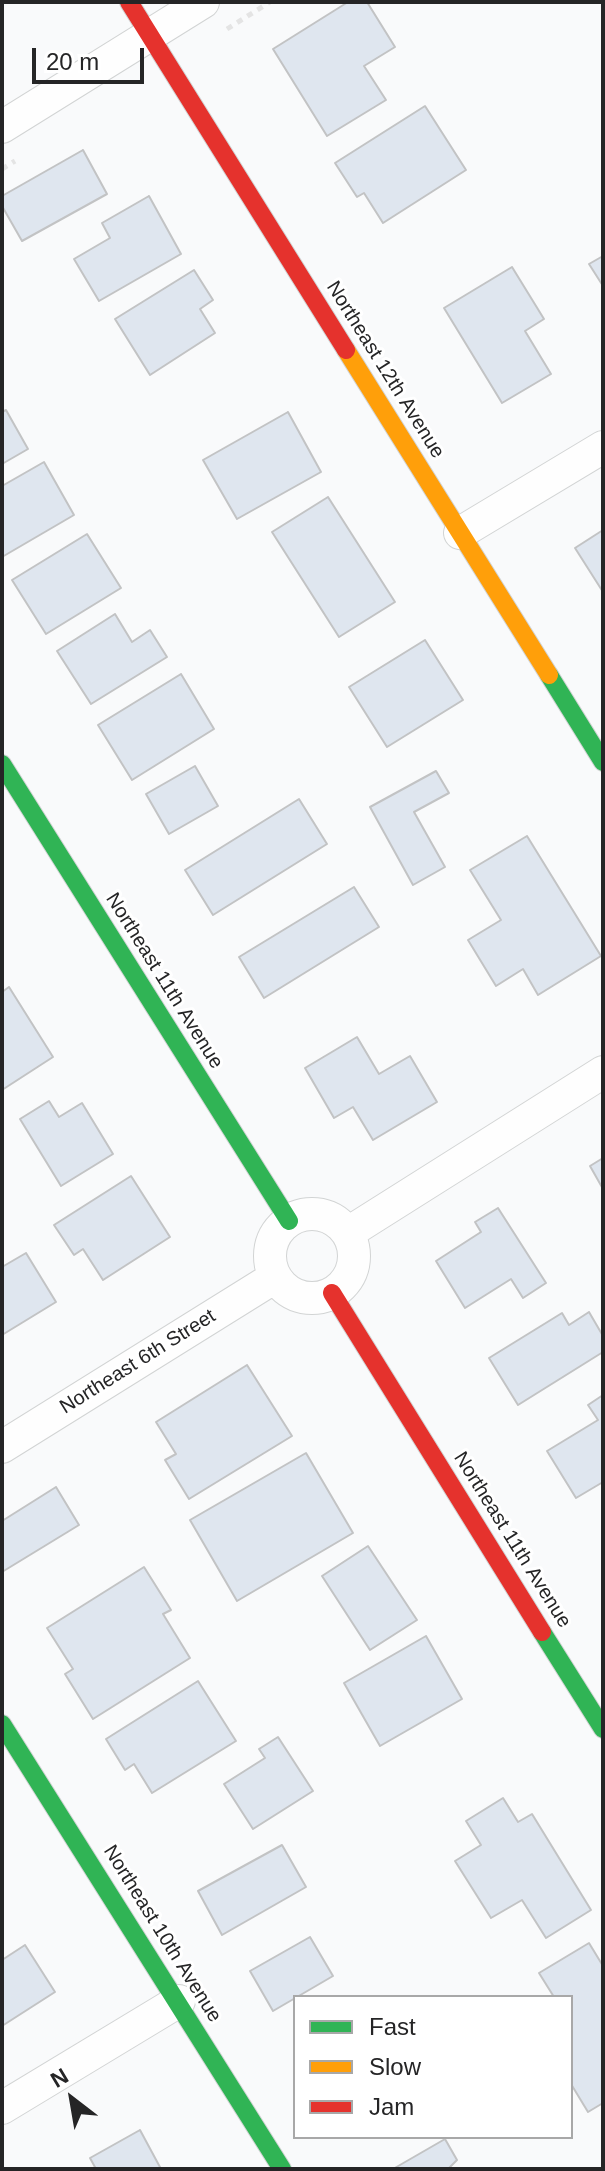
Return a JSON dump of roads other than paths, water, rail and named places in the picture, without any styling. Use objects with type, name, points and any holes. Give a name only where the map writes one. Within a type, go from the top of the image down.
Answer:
[{"type":"street","name":"Northeast 12th Avenue","points":[[129,2],[603,762]]},
{"type":"street","points":[[2,127],[203,2]]},
{"type":"street","points":[[460,533],[603,447]]},
{"type":"street","name":"Northeast 11th Avenue","points":[[6,779],[289,1221]]},
{"type":"street","points":[[348,1233],[603,1072]]},
{"type":"street","points":[[304,1214],[319,1214],[333,1218],[348,1233],[355,1254],[353,1269],[346,1282],[332,1293],[308,1299],[295,1295],[275,1277],[269,1251],[273,1238],[289,1221],[304,1214]]},
{"type":"street","name":"Northeast 6th Street","points":[[2,1447],[275,1277]]},
{"type":"street","name":"Northeast 11th Avenue","points":[[332,1293],[603,1729]]},
{"type":"street","name":"Northeast 10th Avenue","points":[[2,1724],[282,2169]]},
{"type":"street","points":[[2,2108],[179,2001]]}]
